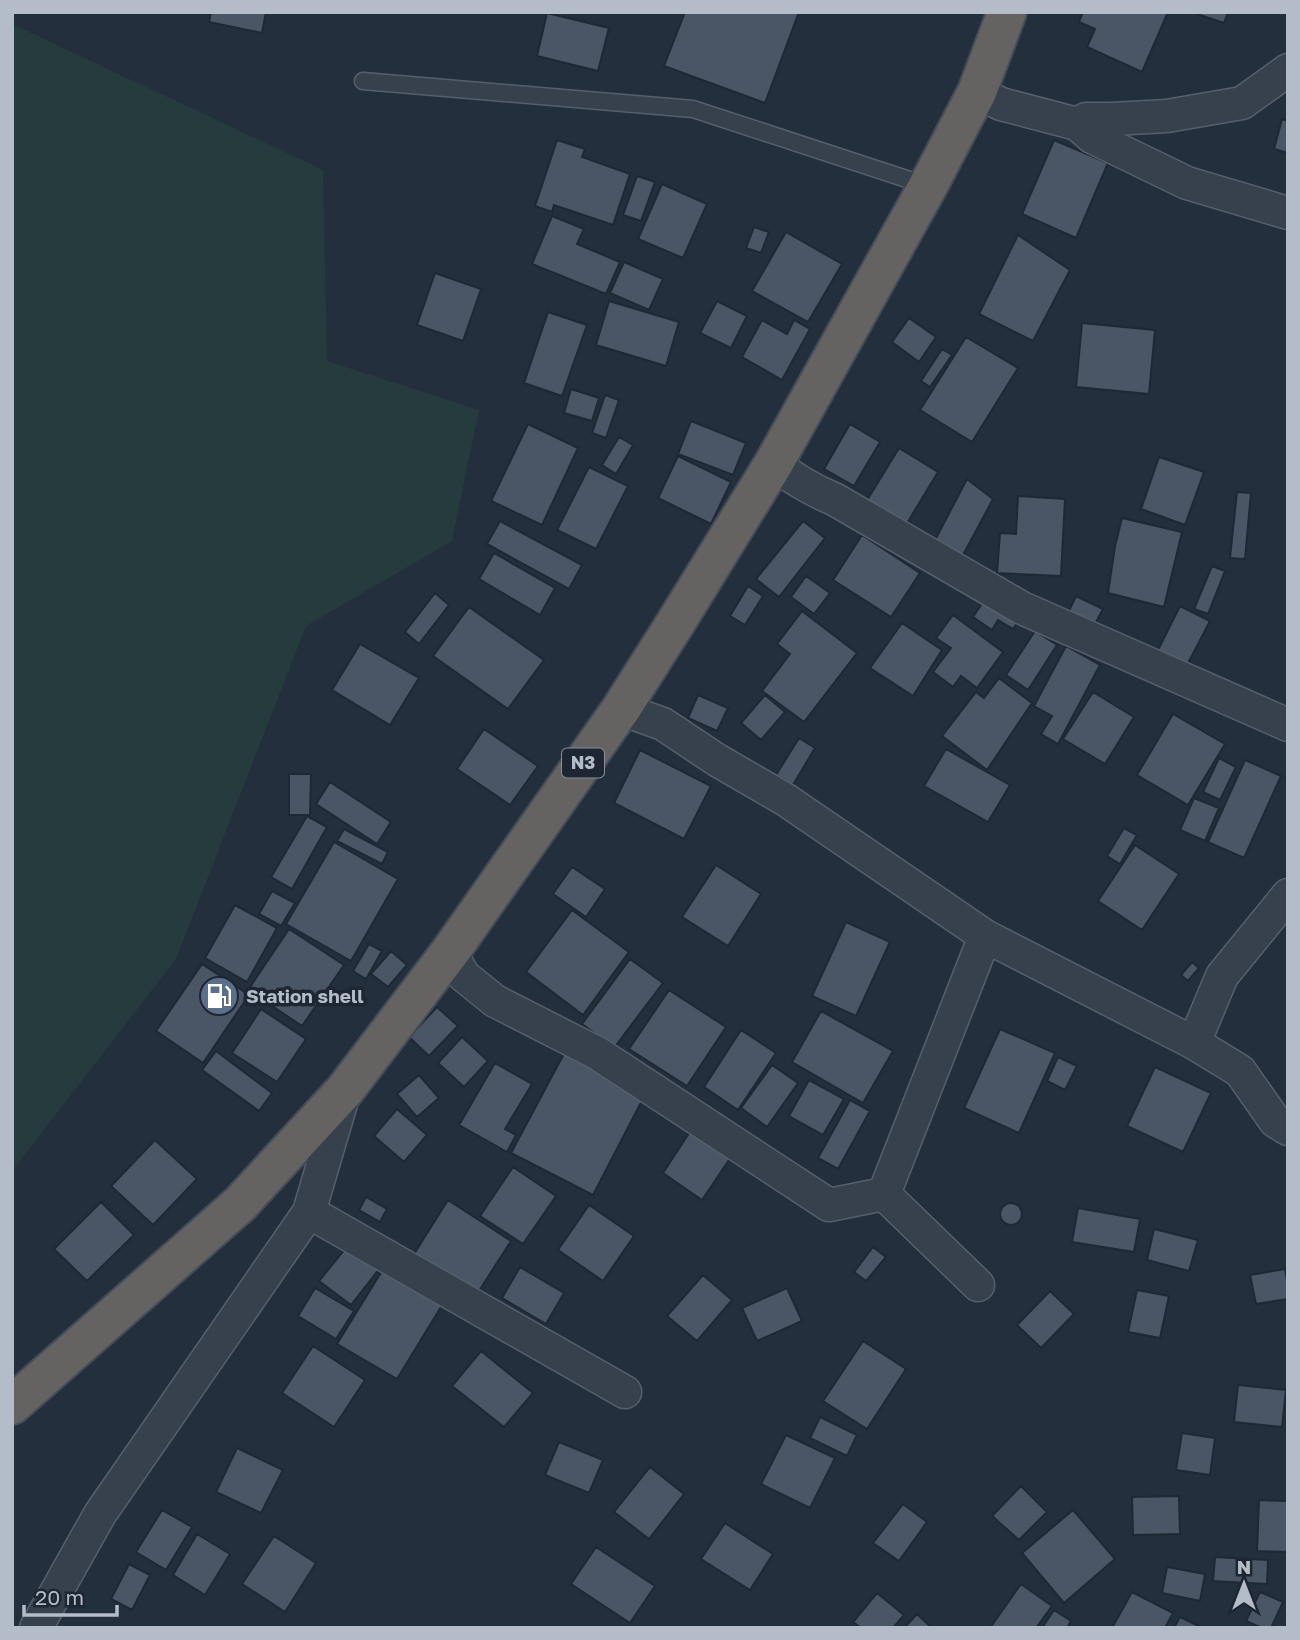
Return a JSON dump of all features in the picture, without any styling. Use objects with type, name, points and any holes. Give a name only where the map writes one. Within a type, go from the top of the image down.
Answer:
[{"type":"highway","name":"N3","points":[[12,1405],[240,1204],[345,1090],[450,952],[621,709],[774,463],[928,186],[977,92],[1007,12]]},
{"type":"street","points":[[1077,124],[1086,119],[1167,116],[1242,103],[1288,70]]},
{"type":"street","points":[[977,92],[1001,104],[1077,124],[1092,137],[1188,183],[1288,213]]},
{"type":"street","points":[[774,463],[821,494],[1022,608],[1288,724]]},
{"type":"street","points":[[621,709],[663,724],[717,760],[786,800],[985,936],[1194,1043],[1240,1071],[1275,1121],[1288,1129]]},
{"type":"street","points":[[1194,1043],[1222,976],[1288,895]]},
{"type":"street","points":[[884,1194],[985,936]]},
{"type":"street","points":[[450,952],[464,976],[495,1001],[597,1053],[828,1205],[884,1194]]},
{"type":"street","points":[[36,1628],[100,1514],[309,1212],[345,1090]]},
{"type":"street","points":[[884,1194],[978,1285]]},
{"type":"street","points":[[309,1212],[625,1392]]},
{"type":"lane","points":[[363,81],[693,110],[928,186]]},
{"type":"green space","points":[[12,24],[323,170],[327,361],[479,410],[452,541],[306,626],[176,959],[12,1171]]},
{"type":"building","points":[[211,12],[266,12],[262,33],[209,22]]},
{"type":"building","points":[[685,12],[799,12],[765,103],[664,66]]},
{"type":"building","points":[[1083,12],[1168,12],[1142,72],[1087,47],[1095,29],[1079,22]]},
{"type":"building","points":[[1191,12],[1228,12],[1224,23]]},
{"type":"building","points":[[547,13],[609,28],[598,71],[537,56]]},
{"type":"building","points":[[1282,119],[1288,121],[1288,153],[1274,149]]},
{"type":"building","points":[[557,140],[585,149],[582,157],[630,174],[613,225],[554,205],[552,212],[535,206]]},
{"type":"building","points":[[1054,140],[1108,163],[1076,238],[1022,214]]},
{"type":"building","points":[[637,176],[655,182],[641,221],[623,215]]},
{"type":"building","points":[[662,184],[707,204],[683,258],[638,239]]},
{"type":"building","points":[[552,216],[584,229],[577,244],[620,262],[606,294],[532,264]]},
{"type":"building","points":[[754,227],[769,232],[761,253],[746,248]]},
{"type":"building","points":[[786,232],[842,264],[808,322],[752,291]]},
{"type":"building","points":[[1018,235],[1070,270],[1033,341],[979,314]]},
{"type":"building","points":[[624,262],[663,279],[649,310],[610,293]]},
{"type":"building","points":[[435,273],[481,289],[463,341],[417,325]]},
{"type":"building","points":[[609,301],[679,322],[666,366],[596,345]]},
{"type":"building","points":[[717,301],[747,316],[731,348],[700,333]]},
{"type":"building","points":[[548,312],[587,325],[562,396],[524,383]]},
{"type":"building","points":[[909,318],[936,337],[919,362],[892,342]]},
{"type":"building","points":[[762,320],[787,334],[794,320],[810,329],[782,380],[742,357]]},
{"type":"building","points":[[1082,323],[1155,330],[1149,394],[1076,387]]},
{"type":"building","points":[[966,337],[1018,368],[972,442],[920,410]]},
{"type":"building","points":[[942,349],[952,355],[930,387],[921,381]]},
{"type":"building","points":[[571,389],[599,398],[592,421],[564,413]]},
{"type":"building","points":[[605,395],[619,400],[606,438],[592,433]]},
{"type":"building","points":[[691,421],[746,443],[733,475],[678,454]]},
{"type":"building","points":[[528,424],[578,448],[542,525],[491,501]]},
{"type":"building","points":[[850,424],[880,442],[854,486],[824,469]]},
{"type":"building","points":[[619,437],[633,445],[616,474],[602,465]]},
{"type":"building","points":[[899,448],[938,472],[906,525],[866,502]]},
{"type":"building","points":[[678,456],[731,482],[711,524],[658,498]]},
{"type":"building","points":[[1159,457],[1204,472],[1185,525],[1141,509]]},
{"type":"building","points":[[589,467],[628,486],[596,549],[557,530]]},
{"type":"building","points":[[967,479],[993,499],[962,557],[934,542]]},
{"type":"building","points":[[1237,492],[1251,493],[1245,559],[1230,558]]},
{"type":"building","points":[[1018,496],[1065,499],[1061,576],[997,573],[1000,533],[1016,534]]},
{"type":"building","points":[[1122,518],[1182,532],[1164,607],[1108,593]]},
{"type":"building","points":[[500,521],[582,565],[569,589],[487,544]]},
{"type":"building","points":[[803,521],[825,538],[779,597],[756,579]]},
{"type":"building","points":[[862,535],[920,573],[891,617],[833,580]]},
{"type":"building","points":[[494,553],[555,588],[540,615],[479,579]]},
{"type":"building","points":[[1212,566],[1225,571],[1208,614],[1194,609]]},
{"type":"building","points":[[806,576],[830,593],[814,614],[791,597]]},
{"type":"building","points":[[748,586],[763,596],[745,625],[730,616]]},
{"type":"building","points":[[435,593],[449,605],[419,644],[405,632]]},
{"type":"building","points":[[1076,596],[1103,609],[1095,624],[1069,611]]},
{"type":"building","points":[[985,599],[1018,622],[1013,629],[998,620],[992,630],[973,617]]},
{"type":"building","points":[[1180,606],[1210,621],[1186,667],[1157,652]]},
{"type":"building","points":[[469,607],[544,660],[508,709],[433,656]]},
{"type":"building","points":[[802,611],[857,653],[804,722],[762,691],[790,654],[777,644]]},
{"type":"building","points":[[953,615],[1003,652],[977,688],[961,676],[953,687],[933,672],[951,648],[936,638]]},
{"type":"building","points":[[902,623],[942,650],[913,696],[870,668]]},
{"type":"building","points":[[1035,631],[1057,645],[1028,690],[1006,675]]},
{"type":"building","points":[[360,644],[419,678],[390,725],[332,690]]},
{"type":"building","points":[[1066,646],[1100,665],[1058,744],[1041,734],[1052,716],[1034,706]]},
{"type":"building","points":[[999,678],[1032,703],[987,770],[942,736],[976,692],[984,698]]},
{"type":"building","points":[[1093,692],[1134,717],[1105,764],[1063,739]]},
{"type":"building","points":[[698,695],[728,708],[717,731],[688,718]]},
{"type":"building","points":[[765,695],[785,712],[761,740],[741,723]]},
{"type":"building","points":[[1173,714],[1225,744],[1188,805],[1137,775]]},
{"type":"building","points":[[484,729],[538,766],[510,805],[457,769]]},
{"type":"building","points":[[799,738],[815,748],[793,785],[776,775]]},
{"type":"building","points":[[946,749],[1010,785],[988,822],[924,786]]},
{"type":"building","points":[[640,750],[711,786],[684,839],[614,803]]},
{"type":"building","points":[[1219,758],[1236,767],[1220,800],[1203,792]]},
{"type":"building","points":[[1245,760],[1281,776],[1244,858],[1208,842]]},
{"type":"building","points":[[289,774],[311,774],[310,815],[289,815]]},
{"type":"building","points":[[330,782],[391,822],[377,844],[316,804]]},
{"type":"building","points":[[1194,798],[1219,808],[1205,841],[1180,830]]},
{"type":"building","points":[[307,816],[327,827],[292,889],[271,877]]},
{"type":"building","points":[[1124,828],[1137,835],[1120,864],[1107,856]]},
{"type":"building","points":[[344,829],[388,852],[382,864],[337,841]]},
{"type":"building","points":[[334,842],[398,879],[351,961],[286,924]]},
{"type":"building","points":[[1135,845],[1179,874],[1142,930],[1098,901]]},
{"type":"building","points":[[716,865],[761,894],[728,946],[682,917]]},
{"type":"building","points":[[572,867],[605,889],[586,917],[553,894]]},
{"type":"building","points":[[272,891],[295,903],[281,926],[259,914]]},
{"type":"building","points":[[235,905],[277,928],[247,982],[205,958]]},
{"type":"building","points":[[572,910],[629,952],[583,1015],[526,972]]},
{"type":"building","points":[[846,922],[890,942],[856,1016],[812,996]]},
{"type":"building","points":[[289,929],[344,965],[302,1026],[248,990]]},
{"type":"building","points":[[369,944],[382,951],[366,979],[353,971]]},
{"type":"building","points":[[391,951],[407,965],[388,987],[371,974]]},
{"type":"building","points":[[630,959],[663,983],[614,1048],[582,1024]]},
{"type":"building","points":[[1192,962],[1199,968],[1188,981],[1181,975]]},
{"type":"building","points":[[202,964],[249,995],[203,1063],[156,1031]]},
{"type":"building","points":[[669,990],[726,1027],[687,1086],[629,1049]]},
{"type":"building","points":[[437,1007],[458,1026],[429,1056],[409,1037]]},
{"type":"building","points":[[261,1009],[306,1039],[277,1082],[232,1053]]},
{"type":"building","points":[[821,1011],[893,1051],[863,1103],[792,1062]]},
{"type":"building","points":[[1000,1029],[1055,1053],[1019,1133],[964,1108]]},
{"type":"building","points":[[741,1030],[776,1053],[738,1110],[704,1087]]},
{"type":"building","points":[[462,1037],[488,1061],[464,1087],[438,1063]]},
{"type":"building","points":[[567,1048],[648,1089],[593,1195],[511,1153]]},
{"type":"building","points":[[216,1051],[272,1093],[259,1111],[202,1070]]},
{"type":"building","points":[[1058,1057],[1077,1066],[1065,1090],[1047,1081]]},
{"type":"building","points":[[495,1063],[532,1084],[505,1129],[516,1135],[507,1152],[459,1125]]},
{"type":"building","points":[[772,1065],[798,1083],[767,1127],[741,1108]]},
{"type":"building","points":[[1155,1067],[1211,1093],[1183,1152],[1127,1126]]},
{"type":"building","points":[[419,1075],[439,1098],[417,1117],[397,1094]]},
{"type":"building","points":[[809,1080],[844,1099],[823,1135],[789,1116]]},
{"type":"building","points":[[850,1100],[870,1111],[838,1169],[818,1158]]},
{"type":"building","points":[[397,1109],[427,1135],[404,1162],[374,1136]]},
{"type":"building","points":[[693,1127],[733,1154],[702,1200],[663,1173]]},
{"type":"building","points":[[155,1140],[197,1179],[153,1225],[111,1186]]},
{"type":"building","points":[[513,1167],[556,1196],[523,1244],[480,1216]]},
{"type":"building","points":[[366,1197],[387,1209],[380,1222],[359,1210]]},
{"type":"building","points":[[448,1200],[511,1241],[477,1294],[414,1254]]},
{"type":"building","points":[[101,1202],[134,1235],[87,1281],[54,1249]]},
{"type":"building","points":[[1011,1203],[1019,1206],[1022,1214],[1019,1222],[1011,1225],[1003,1222],[1000,1214],[1003,1206]]},
{"type":"building","points":[[589,1205],[634,1236],[603,1281],[558,1250]]},
{"type":"building","points":[[1078,1208],[1140,1219],[1134,1252],[1072,1242]]},
{"type":"building","points":[[1154,1229],[1198,1240],[1189,1271],[1147,1260]]},
{"type":"building","points":[[349,1244],[380,1268],[351,1305],[319,1281]]},
{"type":"building","points":[[873,1247],[886,1257],[866,1281],[854,1272]]},
{"type":"building","points":[[385,1266],[444,1302],[397,1379],[337,1344]]},
{"type":"building","points":[[520,1267],[564,1293],[546,1324],[502,1298]]},
{"type":"building","points":[[1285,1269],[1288,1299],[1256,1304],[1250,1275]]},
{"type":"building","points":[[703,1275],[732,1300],[697,1341],[667,1316]]},
{"type":"building","points":[[315,1288],[354,1311],[336,1339],[298,1316]]},
{"type":"building","points":[[787,1288],[802,1321],[757,1341],[742,1308]]},
{"type":"building","points":[[1137,1290],[1169,1296],[1160,1338],[1128,1332]]},
{"type":"building","points":[[1050,1291],[1074,1314],[1041,1348],[1017,1325]]},
{"type":"building","points":[[863,1341],[906,1369],[867,1429],[823,1401]]},
{"type":"building","points":[[313,1346],[365,1380],[334,1427],[282,1393]]},
{"type":"building","points":[[481,1351],[533,1393],[504,1427],[452,1386]]},
{"type":"building","points":[[1238,1385],[1286,1390],[1282,1427],[1234,1422]]},
{"type":"building","points":[[820,1417],[857,1435],[847,1456],[810,1438]]},
{"type":"building","points":[[1182,1433],[1215,1438],[1210,1475],[1176,1470]]},
{"type":"building","points":[[786,1435],[835,1458],[810,1508],[761,1484]]},
{"type":"building","points":[[559,1442],[603,1460],[589,1493],[545,1475]]},
{"type":"building","points":[[237,1448],[283,1470],[261,1513],[216,1492]]},
{"type":"building","points":[[650,1467],[684,1494],[649,1539],[614,1512]]},
{"type":"building","points":[[1021,1486],[1047,1512],[1019,1540],[992,1516]]},
{"type":"building","points":[[1179,1496],[1180,1534],[1133,1535],[1132,1497]]},
{"type":"building","points":[[1259,1500],[1288,1501],[1288,1552],[1257,1551]]},
{"type":"building","points":[[903,1504],[927,1522],[899,1561],[873,1543]]},
{"type":"building","points":[[162,1510],[192,1527],[166,1570],[136,1552]]},
{"type":"building","points":[[1073,1510],[1115,1559],[1064,1603],[1022,1553]]},
{"type":"building","points":[[725,1523],[773,1554],[750,1590],[701,1559]]},
{"type":"building","points":[[197,1534],[230,1554],[205,1595],[173,1575]]},
{"type":"building","points":[[274,1536],[316,1563],[285,1612],[242,1584]]},
{"type":"building","points":[[596,1547],[655,1586],[630,1623],[571,1584]]},
{"type":"building","points":[[1215,1557],[1268,1560],[1267,1584],[1213,1581]]},
{"type":"building","points":[[129,1564],[150,1575],[132,1610],[111,1599]]},
{"type":"building","points":[[1167,1567],[1205,1574],[1200,1601],[1162,1593]]},
{"type":"building","points":[[1021,1584],[1052,1606],[1036,1628],[990,1628]]},
{"type":"building","points":[[1132,1592],[1173,1613],[1165,1628],[1112,1628]]},
{"type":"building","points":[[1260,1592],[1283,1602],[1271,1628],[1262,1628],[1246,1621]]},
{"type":"building","points":[[877,1593],[904,1615],[893,1628],[861,1628],[853,1622]]},
{"type":"building","points":[[1054,1610],[1071,1621],[1067,1628],[1042,1628]]},
{"type":"building","points":[[917,1614],[932,1628],[904,1628]]},
{"type":"building","points":[[1180,1617],[1203,1628],[1174,1628]]},
{"type":"place","name":"Station shell","points":[[219,996]]}]
